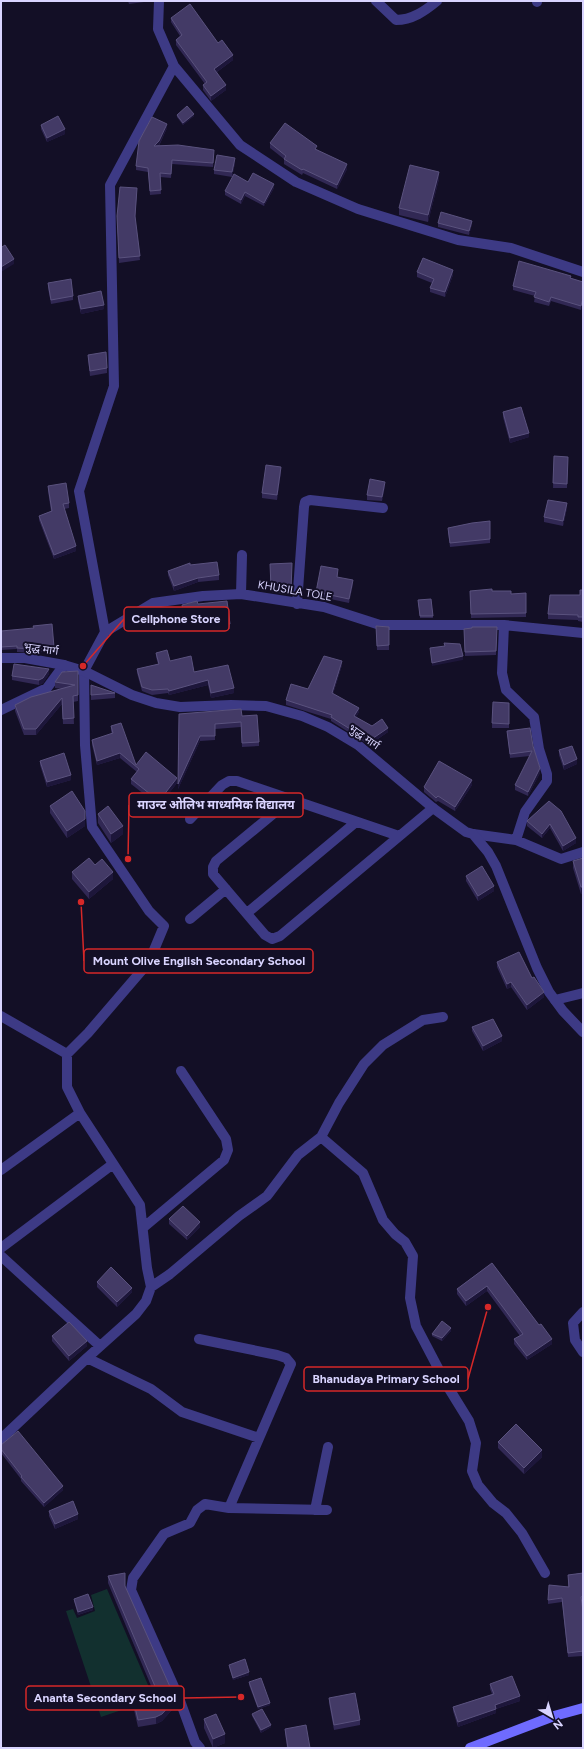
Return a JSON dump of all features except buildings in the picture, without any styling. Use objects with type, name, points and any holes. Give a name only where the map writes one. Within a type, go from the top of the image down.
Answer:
[{"type":"main road","points":[[470,1748],[554,1716],[583,1708]]},
{"type":"street","points":[[159,1],[158,29],[174,66],[240,145],[296,182],[358,209],[458,240],[511,248],[583,272]]},
{"type":"street","points":[[376,1],[396,20],[405,20],[426,10],[437,1]]},
{"type":"street","points":[[1,1439],[136,1314],[146,1301],[151,1287],[147,1268],[144,1227],[140,1205],[80,1113],[68,1086],[67,1054],[88,1033],[149,962],[164,926],[149,911],[92,827],[85,745],[84,671],[105,632],[79,491],[114,386],[110,185],[174,66]]},
{"type":"street","points":[[297,604],[304,507],[306,502],[310,500],[383,508]]},
{"type":"street","points":[[241,594],[242,555]]},
{"type":"street","name":"KHUSILA TOLE","points":[[105,632],[153,603],[203,596],[241,594],[297,604],[324,607],[380,624],[504,625],[583,633]]},
{"type":"street","points":[[504,625],[502,673],[506,690],[534,717],[539,749],[547,774],[547,781],[525,812],[516,840]]},
{"type":"street","name":"भुद्ध मार्ग","points":[[1,658],[25,658],[64,665],[84,671],[132,695],[156,703],[180,706],[266,706],[302,716],[328,728],[358,745],[432,808],[466,832],[474,834],[488,852],[496,866],[537,968],[555,1000],[563,1011],[583,1032]]},
{"type":"street","points":[[1,710],[47,688],[64,665]]},
{"type":"street","points":[[190,819],[222,785],[229,781],[237,781],[400,836]]},
{"type":"street","points":[[290,800],[216,861],[213,868],[213,874],[265,935],[272,939],[280,936],[432,808]]},
{"type":"street","points":[[247,913],[356,822]]},
{"type":"street","points":[[474,834],[516,840],[561,859],[583,852]]},
{"type":"street","points":[[190,919],[226,889]]},
{"type":"street","points":[[555,1000],[583,993]]},
{"type":"street","points":[[151,1287],[170,1274],[239,1216],[267,1196],[298,1155],[321,1137],[339,1103],[364,1064],[383,1046],[423,1020],[443,1017]]},
{"type":"street","points":[[3,1020],[67,1054]]},
{"type":"street","points":[[144,1227],[224,1160],[228,1150],[226,1139],[181,1071]]},
{"type":"street","points":[[1,1170],[80,1113]]},
{"type":"street","points":[[321,1137],[362,1173],[383,1220],[394,1234],[405,1242],[413,1256],[410,1298],[416,1326],[433,1360],[469,1421],[476,1443],[472,1471],[478,1485],[493,1503],[506,1513],[522,1533],[545,1573]]},
{"type":"street","points":[[1,1248],[114,1164]]},
{"type":"street","points":[[1,1256],[100,1346]]},
{"type":"street","points":[[583,1312],[573,1323],[575,1340],[583,1352]]},
{"type":"street","points":[[199,1339],[277,1355],[286,1358],[291,1364],[229,1508]]},
{"type":"street","points":[[87,1358],[151,1389],[182,1412],[259,1438]]},
{"type":"street","points":[[315,1510],[328,1447]]},
{"type":"street","points":[[200,1748],[195,1742],[179,1698],[131,1590],[133,1578],[164,1534],[190,1523],[197,1510],[205,1504],[229,1508],[327,1510]]},
{"type":"green space","points":[[107,1589],[154,1699],[101,1717],[66,1611],[73,1609],[77,1618],[95,1611],[91,1595]]},
{"type":"place","name":"Cellphone Store","points":[[83,666]]},
{"type":"place","name":"माउन्ट ओलिभ माध्यमिक विद्यालय","points":[[128,859]]},
{"type":"place","name":"Mount Olive English Secondary School","points":[[81,902]]},
{"type":"place","name":"Bhanudaya Primary School","points":[[488,1307]]},
{"type":"place","name":"Ananta Secondary School","points":[[241,1697]]}]
